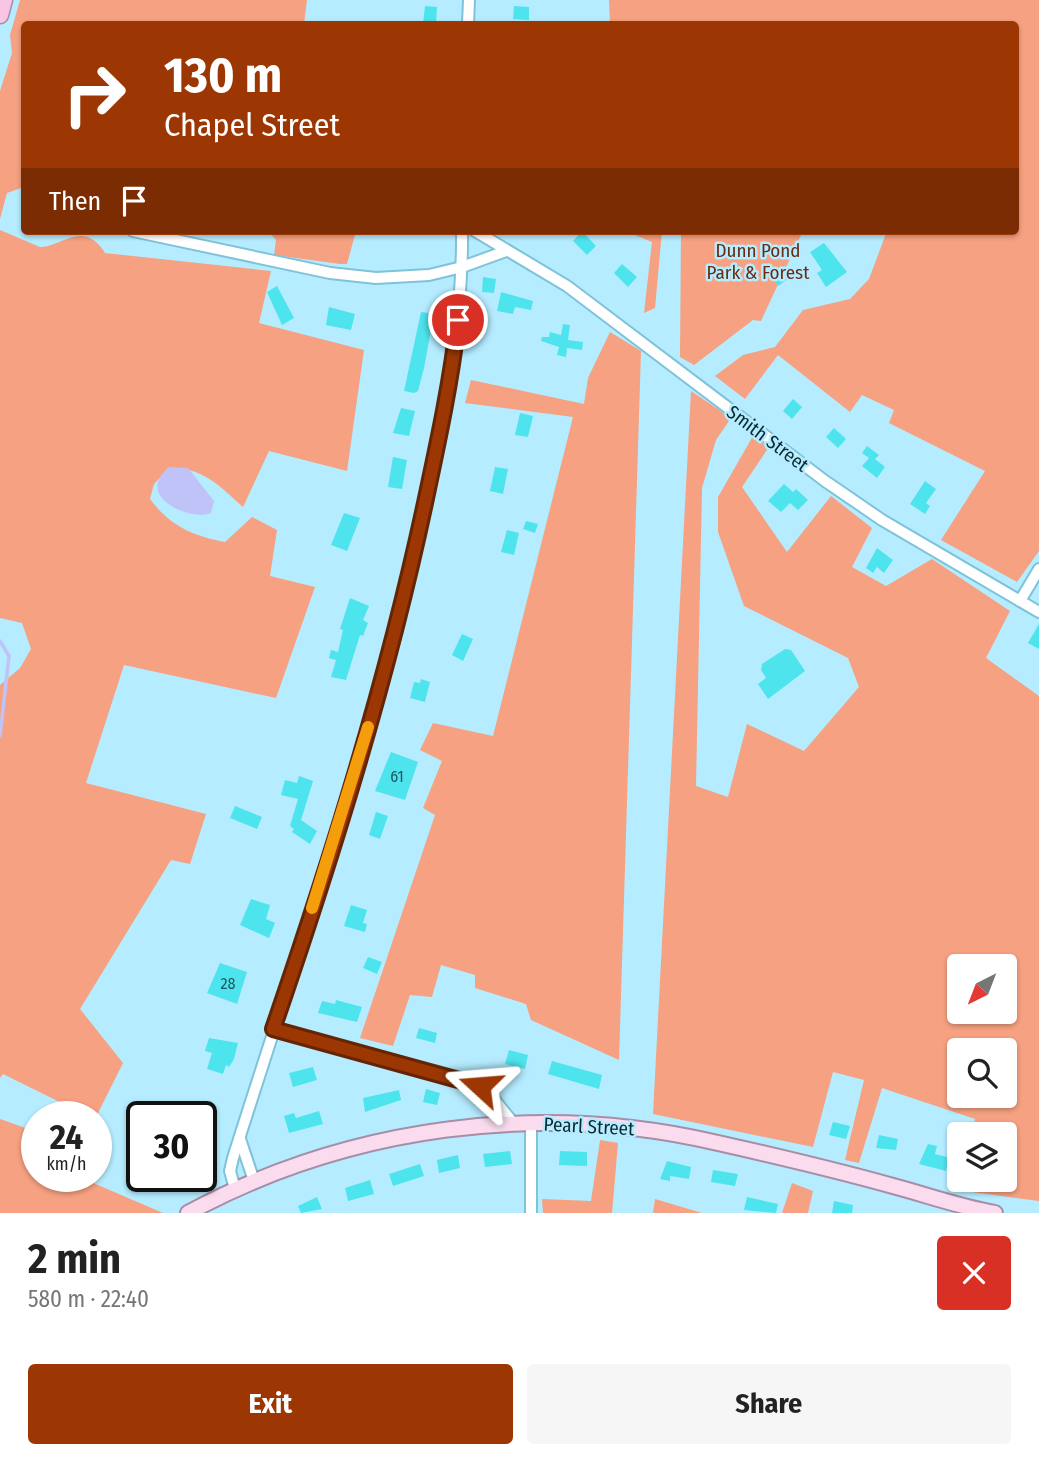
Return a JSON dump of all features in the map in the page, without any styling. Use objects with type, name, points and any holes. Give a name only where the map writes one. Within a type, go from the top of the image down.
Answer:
[{"type":"highway","points":[[0,15],[4,0]]},
{"type":"main road","name":"Pearl Street","points":[[188,1213],[254,1181],[315,1159],[386,1140],[446,1129],[531,1123],[600,1125],[682,1135],[880,1182],[961,1210],[995,1213]]},
{"type":"street","points":[[468,21],[469,0]]},
{"type":"street","points":[[153,235],[358,277],[413,278],[462,267],[506,251]]},
{"type":"street","points":[[235,1189],[230,1171],[358,763],[400,609],[450,380],[462,267],[462,235]]},
{"type":"street","name":"Smith Street","points":[[481,235],[567,286],[825,481],[882,520],[1039,612]]},
{"type":"street","points":[[1020,601],[1039,569]]},
{"type":"street","points":[[273,1029],[469,1080],[489,1093],[514,1124]]},
{"type":"street","points":[[531,1123],[531,1213]]},
{"type":"street","points":[[240,1136],[241,1149],[254,1181]]},
{"type":"green space","points":[[20,0],[307,0],[304,21],[21,21],[21,188],[7,193],[0,219],[0,91],[12,53],[10,35]]},
{"type":"green space","points":[[609,0],[1039,0],[1039,551],[1017,582],[941,540],[985,471],[889,423],[894,410],[862,395],[850,412],[778,355],[745,399],[715,376],[743,355],[775,347],[803,310],[850,299],[869,279],[886,235],[1019,235],[1019,21],[610,21]]},
{"type":"green space","points":[[0,230],[40,247],[80,236],[89,237],[105,253],[271,271],[259,323],[364,350],[347,471],[269,451],[243,507],[209,479],[181,468],[169,468],[154,484],[150,499],[174,523],[192,533],[225,542],[252,517],[277,530],[270,576],[315,587],[276,698],[124,665],[86,783],[206,814],[190,864],[171,860],[80,1009],[123,1063],[104,1101],[58,1101],[3,1074],[0,1078],[0,685],[20,668],[31,649],[22,623],[0,618]]},
{"type":"green space","points":[[272,235],[355,235],[347,264],[274,255],[276,240]]},
{"type":"green space","points":[[635,235],[662,235],[655,308],[644,313],[652,242]]},
{"type":"green space","name":"Dunn Pond Park & Forest","points":[[681,235],[801,235],[761,321],[753,320],[694,365],[680,357]]},
{"type":"green space","points":[[610,332],[641,351],[619,1060],[531,1020],[526,1004],[475,988],[475,975],[441,965],[432,997],[410,995],[393,1046],[360,1038],[435,815],[423,808],[442,761],[420,750],[433,723],[493,736],[573,417],[465,403],[471,380],[584,404],[588,378]]},
{"type":"green space","points":[[691,391],[731,418],[716,440],[702,488],[696,786],[728,797],[747,724],[804,751],[859,687],[848,658],[744,606],[718,532],[718,497],[753,436],[769,447],[742,487],[787,552],[831,496],[872,528],[852,567],[886,586],[932,559],[1010,611],[986,658],[1039,696],[1039,1201],[972,1192],[1017,1192],[1017,1122],[974,1122],[975,1119],[882,1088],[859,1163],[845,1160],[864,1080],[833,1072],[813,1147],[653,1114]]},
{"type":"green space","points":[[0,1119],[21,1126],[21,1192],[112,1191],[163,1213],[0,1213]]},
{"type":"green space","points":[[600,1140],[618,1143],[612,1213],[543,1213],[542,1199],[591,1201]]},
{"type":"green space","points":[[792,1183],[813,1191],[808,1213],[782,1213]]},
{"type":"green space","points":[[655,1199],[702,1213],[653,1213]]},
{"type":"water","points":[[168,467],[188,468],[214,501],[211,513],[195,514],[176,509],[162,498],[158,482]]},
{"type":"building","points":[[425,6],[437,7],[436,21],[423,21]]},
{"type":"building","points":[[514,6],[529,7],[529,20],[513,19]]},
{"type":"building","points":[[578,235],[586,235],[596,246],[587,255],[573,241]]},
{"type":"building","points":[[824,243],[847,272],[826,287],[817,273],[822,270],[810,252]]},
{"type":"building","points":[[622,264],[637,277],[628,287],[614,273]]},
{"type":"building","points":[[785,266],[792,276],[778,286],[771,276]]},
{"type":"building","points":[[483,277],[496,279],[494,293],[482,292]]},
{"type":"building","points":[[277,286],[294,318],[282,325],[267,292]]},
{"type":"building","points":[[501,292],[533,301],[531,310],[515,307],[513,314],[497,311]]},
{"type":"building","points":[[329,307],[355,314],[351,330],[326,325]]},
{"type":"building","points":[[421,312],[434,314],[424,368],[418,391],[414,393],[404,391]]},
{"type":"building","points":[[563,324],[570,325],[568,340],[583,342],[582,350],[567,348],[566,357],[557,355],[559,347],[541,341],[542,337],[549,337],[550,332],[561,335]]},
{"type":"building","points":[[793,399],[802,407],[792,419],[783,411]]},
{"type":"building","points":[[401,408],[415,411],[409,436],[393,433]]},
{"type":"building","points":[[520,413],[533,416],[528,437],[515,435]]},
{"type":"building","points":[[834,428],[846,439],[838,448],[826,437]]},
{"type":"building","points":[[867,446],[879,455],[875,459],[885,467],[877,478],[862,466],[869,458],[862,453]]},
{"type":"building","points":[[393,457],[407,460],[402,489],[388,487]]},
{"type":"building","points":[[495,467],[508,469],[503,494],[490,491]]},
{"type":"building","points":[[925,481],[936,489],[926,503],[930,506],[925,514],[910,504]]},
{"type":"building","points":[[784,484],[793,492],[796,489],[808,500],[798,510],[790,503],[781,512],[768,501]]},
{"type":"building","points":[[344,513],[360,518],[347,551],[331,545]]},
{"type":"building","points":[[526,521],[538,524],[535,533],[523,529]]},
{"type":"building","points":[[507,530],[519,533],[514,555],[501,552]]},
{"type":"building","points":[[877,548],[893,560],[884,573],[877,567],[873,573],[866,568]]},
{"type":"building","points":[[350,598],[369,606],[363,620],[368,623],[363,636],[360,635],[346,680],[331,677],[336,660],[329,658],[331,650],[338,652],[343,630],[340,629]]},
{"type":"building","points":[[1039,624],[1039,649],[1028,643]]},
{"type":"building","points":[[462,634],[473,639],[463,661],[452,655]]},
{"type":"building","points":[[785,649],[791,650],[805,671],[768,699],[758,684],[766,678],[761,670],[762,664]]},
{"type":"building","points":[[421,679],[430,682],[425,702],[410,698],[414,682],[420,683]]},
{"type":"building","points":[[391,752],[418,762],[405,800],[375,791]]},
{"type":"building","points":[[299,776],[313,781],[301,820],[317,831],[310,844],[292,832],[294,829],[290,826],[298,799],[281,795],[285,780],[297,783]]},
{"type":"building","points":[[235,806],[262,817],[257,829],[230,818]]},
{"type":"building","points":[[376,812],[388,816],[380,839],[369,835]]},
{"type":"building","points":[[251,899],[270,905],[266,919],[275,923],[269,938],[240,925]]},
{"type":"building","points":[[351,905],[367,910],[363,923],[367,924],[365,932],[344,926]]},
{"type":"building","points":[[368,957],[382,962],[377,974],[363,968]]},
{"type":"building","points":[[220,963],[247,972],[237,1004],[207,993]]},
{"type":"building","points":[[336,1000],[362,1007],[357,1022],[318,1013],[322,1001],[335,1004]]},
{"type":"building","points":[[419,1028],[437,1033],[435,1043],[416,1038]]},
{"type":"building","points":[[209,1038],[238,1043],[234,1059],[229,1067],[226,1065],[223,1074],[207,1069],[212,1053],[205,1051]]},
{"type":"building","points":[[509,1050],[528,1055],[525,1069],[505,1064]]},
{"type":"building","points":[[552,1061],[602,1075],[599,1089],[548,1074]]},
{"type":"building","points":[[313,1067],[317,1080],[293,1087],[289,1073]]},
{"type":"building","points":[[426,1089],[440,1093],[437,1105],[423,1102]]},
{"type":"building","points":[[399,1090],[401,1100],[365,1112],[363,1098]]},
{"type":"building","points":[[319,1111],[323,1124],[289,1133],[284,1116],[294,1113],[296,1118]]},
{"type":"building","points":[[833,1122],[850,1126],[846,1139],[829,1135]]},
{"type":"building","points":[[879,1135],[898,1139],[896,1150],[876,1148]]},
{"type":"building","points":[[928,1144],[937,1146],[935,1154],[947,1157],[946,1171],[919,1164]]},
{"type":"building","points":[[510,1151],[512,1164],[485,1167],[483,1154]]},
{"type":"building","points":[[560,1151],[587,1152],[587,1166],[559,1165]]},
{"type":"building","points":[[458,1155],[460,1168],[439,1173],[437,1160]]},
{"type":"building","points":[[667,1161],[691,1167],[689,1179],[670,1176],[670,1181],[660,1179]]},
{"type":"building","points":[[420,1164],[424,1176],[393,1186],[389,1174]]},
{"type":"building","points":[[713,1170],[738,1174],[735,1186],[711,1182]]},
{"type":"building","points":[[370,1180],[374,1194],[348,1201],[345,1188]]},
{"type":"building","points":[[317,1197],[322,1209],[301,1213],[298,1206]]},
{"type":"building","points":[[747,1197],[778,1204],[776,1213],[744,1210]]},
{"type":"building","points":[[834,1201],[853,1205],[852,1213],[832,1213]]},
{"type":"waterway","points":[[0,641],[9,656],[0,736]]},
{"type":"slow traffic","points":[[312,908],[368,727]]},
{"type":"route","points":[[458,320],[450,380],[431,474],[391,646],[358,763],[273,1029],[455,1076],[480,1086]]}]
